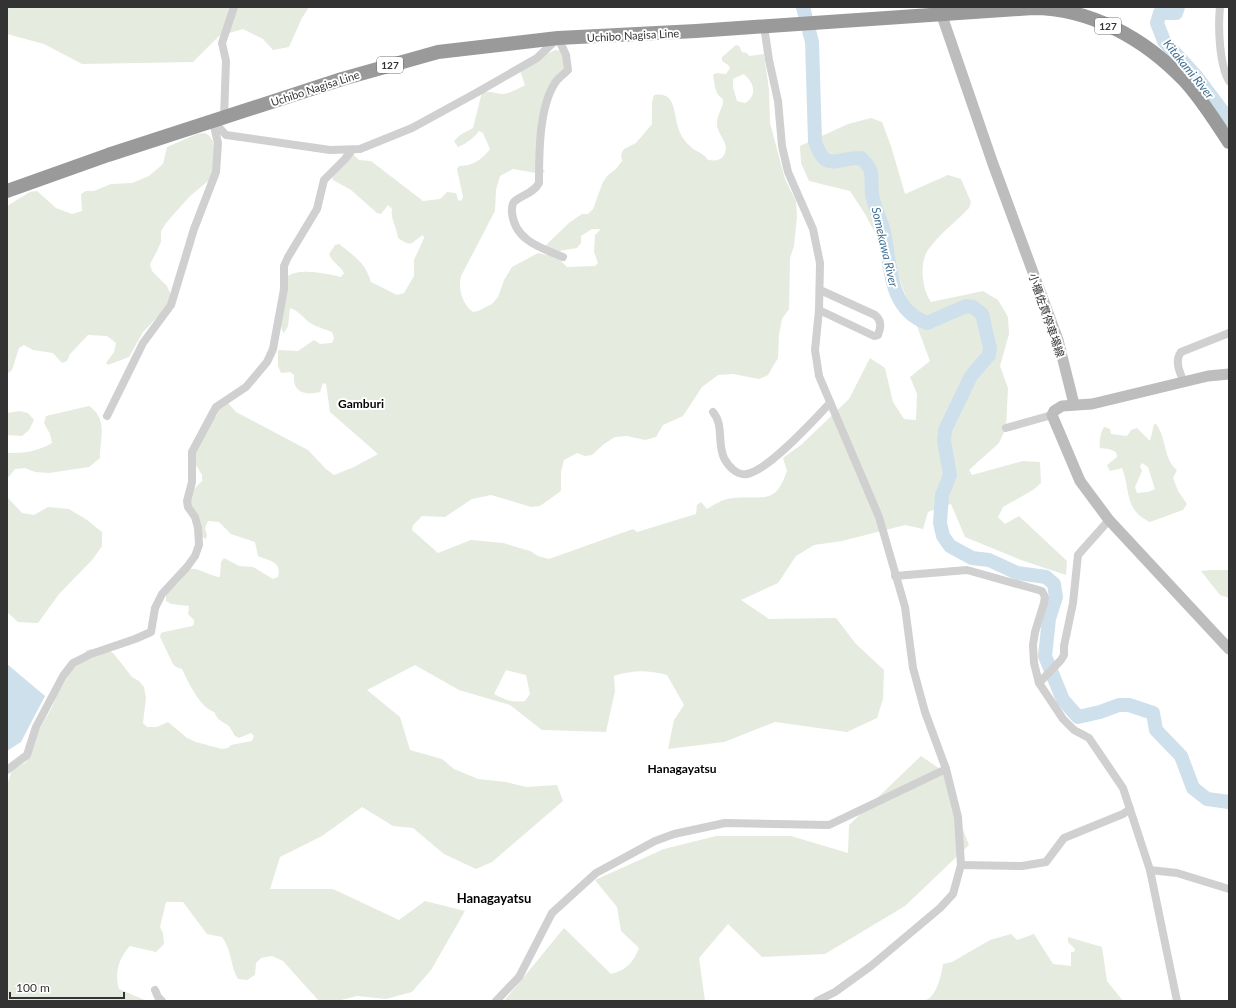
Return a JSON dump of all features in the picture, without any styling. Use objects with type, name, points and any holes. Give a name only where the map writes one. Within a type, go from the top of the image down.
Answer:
[{"type":"highway","name":"Uchibo Nagisa Line","points":[[7,191],[108,155],[349,77],[438,52],[558,38],[764,26],[941,10],[1039,7],[1079,13],[1098,21],[1122,32],[1159,56],[1184,80],[1210,113],[1229,142]]},
{"type":"main road","name":"小櫃佐貫停車場線","points":[[941,10],[993,164],[1058,340],[1074,404]]},
{"type":"main road","points":[[1229,374],[1208,376],[1092,404],[1074,404],[1057,409],[1052,415],[1080,481],[1109,520],[1229,649]]},
{"type":"street","points":[[107,416],[144,343],[171,305],[194,229],[213,183],[216,172],[218,120],[226,61],[222,43],[234,7]]},
{"type":"street","points":[[1220,7],[1218,23],[1220,45],[1229,81]]},
{"type":"street","points":[[764,26],[768,60],[778,101],[782,146],[788,172],[813,229],[820,263],[820,290],[816,350],[819,376],[880,517],[895,576],[905,607],[913,668],[925,712],[946,768],[958,817],[961,865],[953,894],[940,908],[871,966],[835,992],[817,1001]]},
{"type":"street","points":[[218,120],[226,135],[330,150],[351,151],[370,146],[412,128],[537,58],[558,38],[566,55],[568,70],[555,83],[546,104],[542,123],[539,183],[536,189],[514,201],[512,206],[515,224],[529,241],[543,250],[552,252],[562,257]]},
{"type":"street","points":[[7,770],[27,756],[36,727],[63,676],[74,663],[91,654],[151,632],[155,608],[162,594],[195,556],[199,545],[198,528],[195,518],[188,507],[187,501],[192,482],[192,452],[216,407],[246,387],[266,362],[273,349],[284,289],[284,266],[317,209],[324,180],[346,159],[351,151]]},
{"type":"street","points":[[819,310],[874,336],[878,335],[880,323],[879,319],[875,315],[820,290]]},
{"type":"street","points":[[1184,382],[1178,367],[1178,355],[1181,352],[1229,333]]},
{"type":"street","points":[[714,412],[720,424],[720,448],[724,459],[732,469],[740,474],[748,474],[787,448],[830,403]]},
{"type":"street","points":[[1006,428],[1052,415]]},
{"type":"street","points":[[1040,681],[1061,660],[1073,603],[1078,555],[1109,520]]},
{"type":"street","points":[[895,576],[967,570],[1042,591],[1044,603],[1035,632],[1033,645],[1034,663],[1040,681],[1063,719],[1074,730],[1089,738],[1123,788],[1150,870],[1178,1001]]},
{"type":"street","points":[[496,1001],[519,976],[552,913],[596,873],[655,841],[674,834],[725,823],[830,825],[946,768]]},
{"type":"street","points":[[961,865],[1022,866],[1046,862],[1064,838],[1123,814],[1130,809]]},
{"type":"street","points":[[1150,870],[1177,873],[1229,889]]},
{"type":"street","points":[[156,990],[158,997],[162,1001]]},
{"type":"shaded area","points":[[7,7],[309,7],[302,18],[289,47],[273,50],[263,39],[243,29],[219,36],[193,62],[82,64],[44,44],[7,34]]},
{"type":"shaded area","points":[[736,45],[739,46],[742,52],[747,53],[749,56],[764,54],[769,90],[770,123],[785,179],[796,201],[797,217],[794,246],[790,258],[789,309],[782,319],[779,335],[778,358],[768,375],[759,379],[733,374],[718,375],[702,387],[683,416],[663,425],[656,437],[645,440],[627,436],[615,437],[604,444],[592,455],[585,456],[577,453],[564,460],[561,472],[561,491],[540,506],[531,507],[491,495],[472,499],[445,517],[422,516],[413,525],[412,530],[438,553],[471,540],[503,543],[530,551],[538,556],[549,559],[633,529],[637,532],[696,514],[697,505],[701,502],[707,509],[719,502],[729,499],[761,497],[773,494],[778,490],[783,482],[787,471],[783,458],[802,444],[849,399],[870,358],[885,368],[893,402],[904,419],[916,420],[917,394],[910,377],[930,361],[899,278],[865,214],[850,191],[809,181],[801,163],[800,146],[848,124],[871,118],[882,122],[891,146],[905,194],[948,175],[961,179],[971,202],[969,208],[937,239],[928,250],[923,262],[925,291],[931,302],[983,291],[998,300],[1008,317],[1009,334],[1000,366],[1008,388],[1006,428],[999,443],[969,470],[972,475],[1023,461],[1040,462],[1041,483],[1033,490],[1003,507],[998,517],[1005,524],[1019,516],[1067,561],[1066,575],[1021,560],[965,537],[951,504],[928,512],[923,529],[905,525],[842,541],[814,545],[796,556],[778,583],[741,600],[769,619],[836,618],[856,644],[884,670],[883,699],[877,718],[847,732],[775,722],[724,742],[668,749],[674,720],[684,705],[667,675],[640,671],[614,676],[615,691],[606,732],[542,730],[510,705],[459,690],[415,665],[367,690],[400,717],[410,750],[442,759],[454,769],[478,779],[506,782],[526,787],[557,785],[563,801],[492,862],[476,869],[444,854],[413,828],[393,826],[362,807],[322,836],[280,857],[270,889],[333,889],[399,920],[425,901],[465,911],[431,970],[412,992],[386,999],[357,996],[337,1001],[319,1001],[283,961],[272,956],[261,958],[256,963],[255,975],[247,980],[238,979],[235,974],[228,947],[222,937],[207,934],[183,902],[166,902],[160,927],[163,933],[164,944],[156,952],[130,946],[120,960],[118,966],[117,978],[119,989],[147,1001],[7,1001],[7,785],[12,770],[26,762],[33,741],[57,695],[71,671],[87,650],[105,647],[114,654],[132,677],[139,681],[144,687],[146,698],[143,723],[147,727],[157,727],[168,722],[187,738],[222,749],[228,748],[231,745],[252,741],[254,736],[251,733],[239,738],[235,736],[229,726],[218,719],[214,712],[199,700],[182,669],[173,664],[160,637],[161,633],[192,626],[194,624],[194,620],[188,614],[189,606],[171,604],[166,601],[168,592],[188,569],[200,570],[220,577],[221,562],[224,558],[239,566],[253,567],[273,579],[278,577],[278,568],[274,562],[258,556],[255,542],[231,534],[219,522],[208,521],[205,528],[207,535],[206,539],[202,537],[190,505],[190,493],[202,481],[202,475],[193,460],[194,453],[213,419],[217,415],[218,409],[227,402],[236,412],[308,450],[326,469],[334,475],[354,467],[378,454],[330,412],[326,384],[323,383],[320,392],[305,393],[297,389],[294,381],[294,375],[290,372],[281,373],[278,366],[278,350],[298,351],[314,340],[320,344],[332,343],[334,338],[332,332],[317,327],[293,309],[290,308],[288,326],[284,333],[281,322],[287,277],[299,272],[321,273],[341,277],[344,273],[332,260],[329,254],[335,245],[339,244],[359,260],[366,269],[371,282],[397,295],[404,293],[414,276],[414,260],[424,238],[423,235],[409,244],[398,238],[392,216],[392,209],[388,205],[381,214],[377,213],[351,190],[333,180],[332,175],[353,154],[359,160],[371,161],[423,201],[440,199],[447,192],[456,193],[458,200],[461,201],[463,197],[457,169],[459,166],[476,162],[490,149],[483,133],[479,131],[470,140],[458,147],[454,141],[460,135],[473,128],[482,92],[488,91],[504,94],[520,88],[525,85],[519,68],[555,50],[561,51],[569,64],[549,92],[539,166],[545,171],[542,174],[513,169],[500,176],[496,190],[495,211],[461,276],[460,286],[464,301],[473,312],[478,311],[492,304],[498,297],[504,280],[512,267],[538,253],[557,257],[567,267],[595,266],[598,263],[594,252],[595,235],[601,229],[592,229],[581,236],[581,243],[577,248],[559,251],[546,249],[546,245],[570,222],[582,214],[588,214],[593,209],[603,182],[622,161],[621,154],[624,149],[636,143],[652,124],[652,102],[654,95],[661,95],[670,100],[673,105],[680,132],[684,140],[691,147],[704,155],[708,160],[717,160],[724,155],[726,146],[717,127],[723,99],[716,92],[713,75],[716,73],[726,74],[730,68],[722,61],[722,57]],"holes":[[[744,74],[750,81],[753,89],[752,96],[745,103],[737,101],[733,87],[733,79]],[[506,670],[526,675],[530,694],[525,701],[517,702],[494,694]]]},
{"type":"shaded area","points":[[205,133],[213,141],[215,147],[213,177],[190,196],[166,223],[161,231],[161,242],[150,264],[152,271],[167,286],[170,293],[170,304],[143,332],[129,357],[108,365],[106,363],[114,352],[116,343],[107,336],[88,335],[70,354],[67,361],[62,363],[53,353],[33,350],[24,345],[19,348],[12,370],[7,374],[7,206],[30,192],[37,191],[56,208],[72,214],[82,211],[81,194],[86,191],[94,191],[111,184],[132,183],[149,176],[163,164],[167,147],[197,134]]},
{"type":"shaded area","points":[[89,406],[95,411],[101,423],[102,436],[100,458],[89,467],[49,473],[35,472],[25,468],[15,469],[7,479],[7,453],[30,451],[52,443],[50,434],[44,423],[46,416]]},
{"type":"shaded area","points":[[20,411],[28,413],[34,420],[29,430],[22,436],[7,435],[7,413]]},
{"type":"shaded area","points":[[1154,424],[1156,424],[1162,436],[1169,460],[1177,470],[1173,478],[1178,491],[1187,504],[1183,510],[1150,522],[1141,517],[1132,505],[1122,468],[1110,471],[1107,465],[1117,457],[1116,452],[1109,449],[1100,448],[1100,443],[1104,427],[1110,429],[1111,434],[1127,436],[1131,430],[1137,428],[1150,441]],"holes":[[[1142,463],[1148,467],[1155,489],[1148,492],[1137,493],[1135,487],[1142,471],[1140,466]]]},
{"type":"shaded area","points":[[7,497],[22,513],[34,515],[48,507],[69,509],[87,520],[102,532],[102,546],[92,560],[59,594],[38,623],[18,622],[7,612]]},
{"type":"shaded area","points":[[1229,570],[1229,598],[1220,595],[1201,571]]},
{"type":"shaded area","points":[[921,756],[946,773],[958,817],[969,845],[905,906],[825,954],[762,957],[728,924],[699,958],[705,1001],[504,1001],[564,928],[611,974],[616,973],[629,965],[639,948],[621,931],[617,907],[595,880],[664,849],[716,836],[791,836],[848,853],[849,825]]},
{"type":"shaded area","points":[[1011,934],[1017,940],[1034,934],[1053,964],[1071,966],[1071,952],[1074,952],[1075,949],[1068,942],[1068,937],[1102,947],[1107,981],[1123,1001],[924,1001],[932,995],[938,986],[943,964],[952,962],[990,940]]},
{"type":"water","points":[[7,664],[45,696],[21,742],[7,751]]},
{"type":"waterway","name":"Somekawa River","points":[[803,7],[812,42],[815,141],[819,151],[828,161],[833,162],[861,158],[869,167],[871,171],[873,199],[884,232],[890,272],[898,297],[905,308],[914,316],[927,323],[966,306],[973,307],[982,314],[990,348],[989,355],[971,376],[945,430],[944,441],[950,475],[942,495],[940,523],[943,536],[950,546],[972,558],[989,560],[1017,573],[1046,577],[1054,584],[1056,597],[1049,619],[1045,656],[1063,700],[1078,717],[1100,712],[1119,705],[1129,705],[1153,713],[1156,730],[1181,756],[1193,788],[1207,799],[1229,802]]},
{"type":"waterway","name":"Kitakami River","points":[[1178,7],[1176,13],[1160,13],[1157,23],[1164,41],[1196,76],[1229,120]]},
{"type":"district","name":"Gamburi","points":[[361,403]]},
{"type":"district","name":"Hanagayatsu","points":[[682,768]]},
{"type":"district","name":"Hanagayatsu","points":[[494,898]]}]
